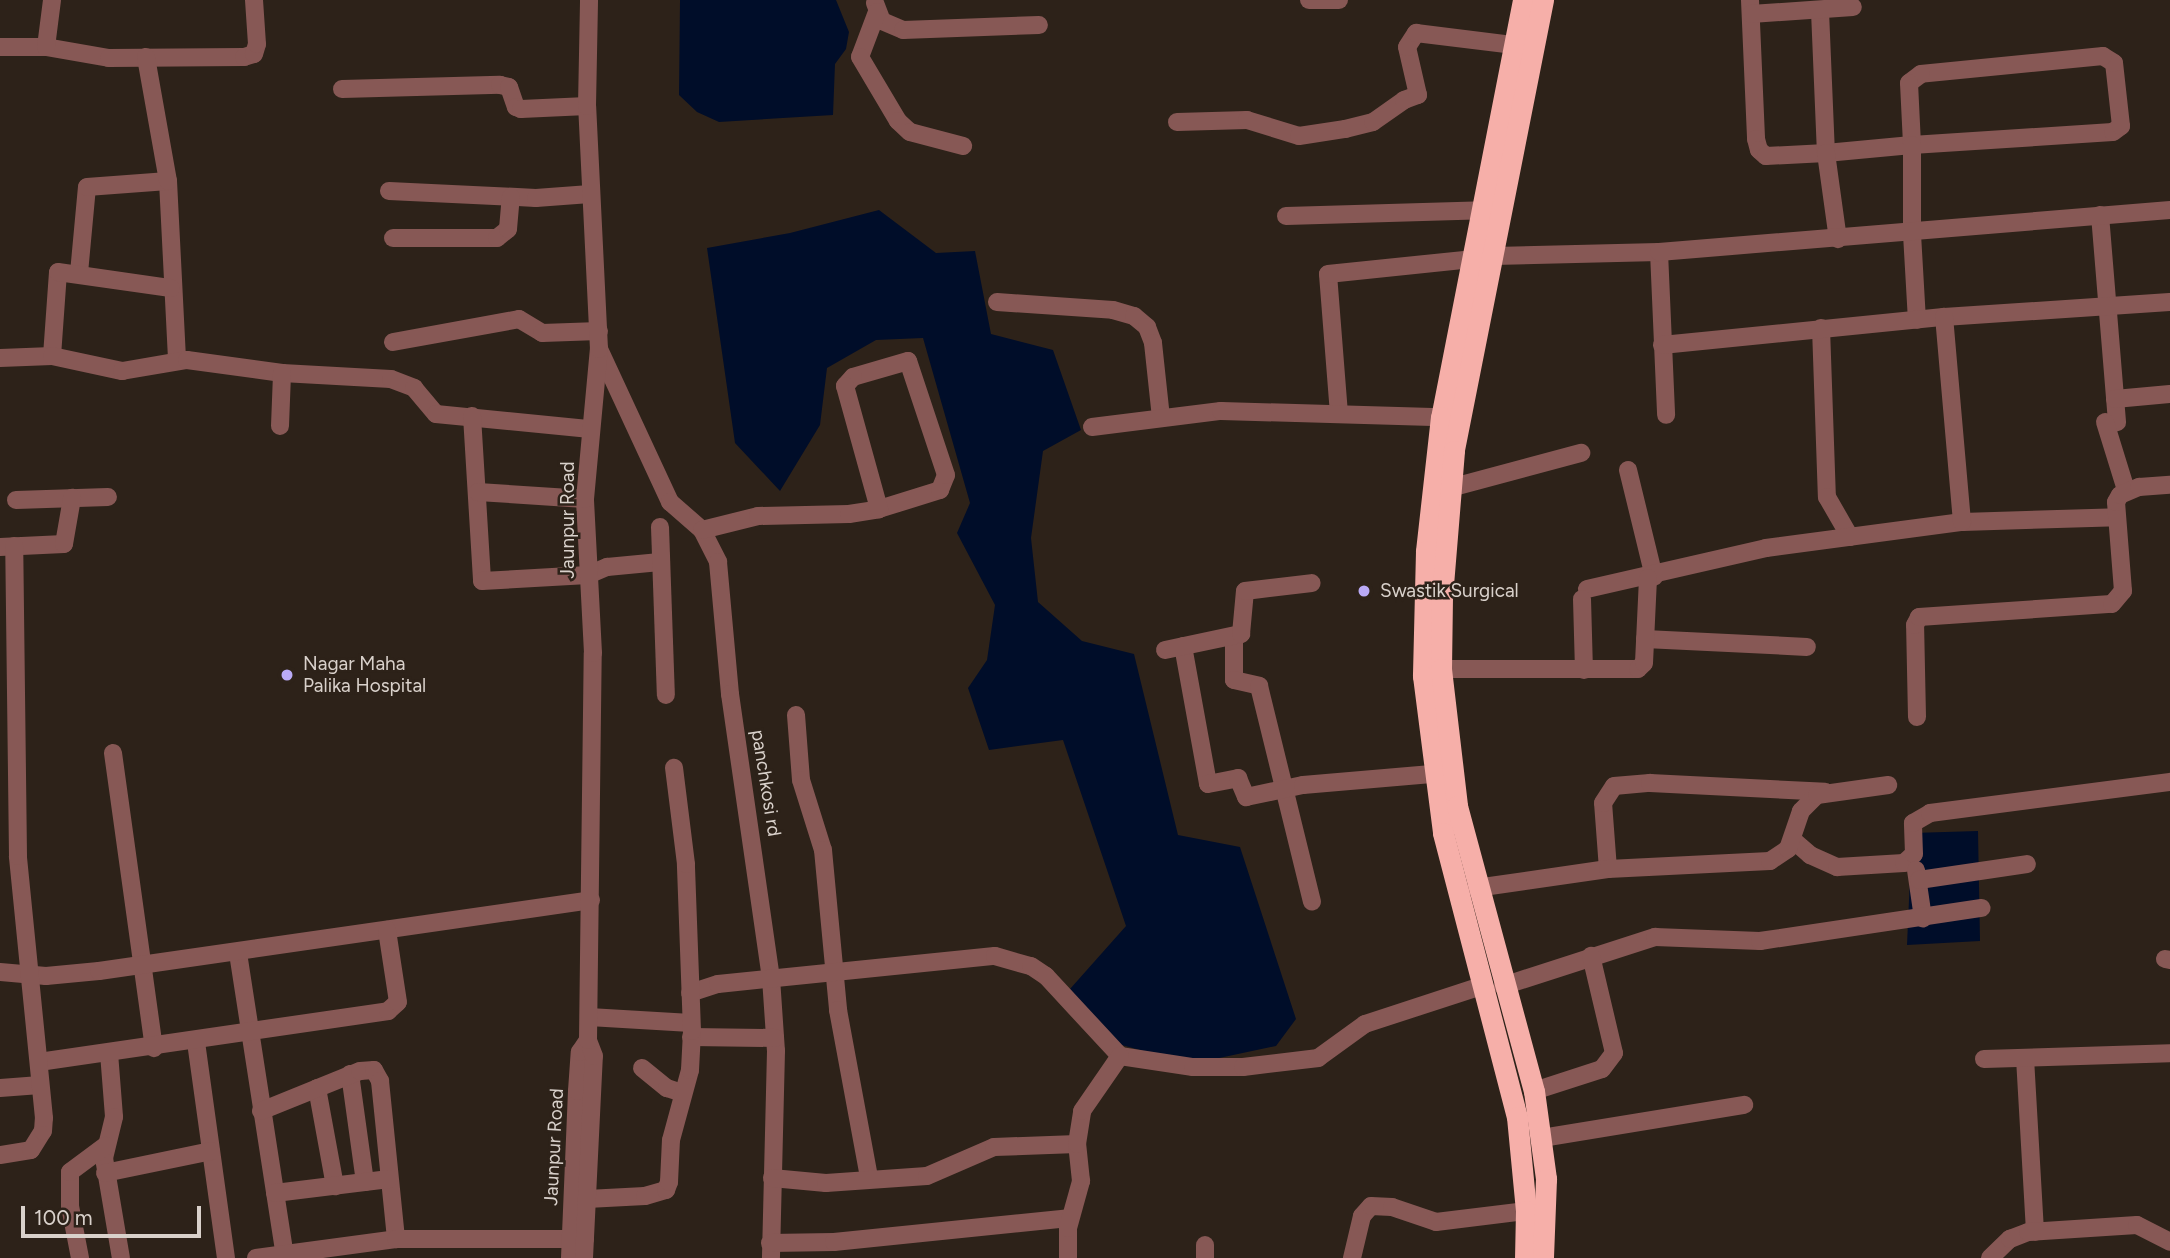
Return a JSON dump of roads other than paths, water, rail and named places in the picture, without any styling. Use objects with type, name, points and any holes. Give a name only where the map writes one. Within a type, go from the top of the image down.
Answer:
[{"type":"highway","points":[[1523,0],[1483,210],[1484,258],[1450,488],[1441,669],[1446,735],[1517,1117],[1526,1211],[1525,1258]]},
{"type":"highway","points":[[1543,0],[1484,258],[1441,416],[1424,609],[1423,676],[1432,774],[1492,986],[1534,1091],[1546,1179],[1544,1258]]},
{"type":"street","points":[[46,47],[52,0]]},
{"type":"street","points":[[0,47],[46,47],[109,58],[254,54],[257,28],[254,0]]},
{"type":"street","name":"Jaunpur Road","points":[[570,1258],[578,1238],[587,1199],[594,1056],[588,1040],[593,653],[585,499],[599,340],[587,107],[589,0]]},
{"type":"street","points":[[1308,1],[1339,0]]},
{"type":"street","points":[[876,6],[888,27],[903,30],[1039,25]]},
{"type":"street","points":[[876,6],[860,57],[891,110],[910,132],[963,146]]},
{"type":"street","points":[[1853,8],[1820,11],[1750,7],[1759,150],[1766,156],[1826,153],[1912,145],[2113,132],[2121,126],[2114,63],[2103,56],[1915,75],[1909,83],[1912,145],[1912,234],[1917,320]]},
{"type":"street","points":[[1820,11],[1826,153],[1838,239]]},
{"type":"street","points":[[1177,122],[1247,120],[1299,136],[1345,129],[1373,122],[1418,95],[1407,47],[1416,33],[1514,45]]},
{"type":"street","points":[[146,57],[168,181],[171,288],[177,360]]},
{"type":"street","points":[[342,89],[500,85],[509,87],[516,107],[521,109],[587,107]]},
{"type":"street","points":[[79,273],[87,187],[168,181]]},
{"type":"street","points":[[389,191],[511,197],[590,194]]},
{"type":"street","points":[[393,238],[497,237],[508,229],[511,197]]},
{"type":"street","points":[[1286,216],[1483,210]]},
{"type":"street","points":[[1339,414],[1328,274],[1484,258],[1659,253],[1912,234],[2170,210]]},
{"type":"street","points":[[2100,215],[2115,399],[2111,422],[2126,490]]},
{"type":"street","points":[[1659,253],[1666,415]]},
{"type":"street","points":[[52,356],[56,275],[61,271],[171,288]]},
{"type":"street","points":[[997,302],[1113,310],[1134,316],[1147,327],[1153,343],[1161,418]]},
{"type":"street","points":[[1662,345],[1944,317],[2170,302]]},
{"type":"street","points":[[1944,317],[1962,523]]},
{"type":"street","points":[[393,342],[519,319],[542,333],[599,340]]},
{"type":"street","points":[[1821,328],[1826,497],[1850,537]]},
{"type":"street","name":"panchkosi rd","points":[[599,340],[658,468],[670,502],[702,530],[718,562],[730,694],[771,978],[775,1038],[771,1251]]},
{"type":"street","points":[[0,358],[52,356],[114,371],[177,360],[282,373],[391,379],[414,388],[436,414],[590,429]]},
{"type":"street","points":[[702,530],[758,516],[879,509],[940,491],[946,484],[908,362],[853,377],[845,386],[879,509]]},
{"type":"street","points":[[280,426],[282,373]]},
{"type":"street","points":[[2115,399],[2170,394]]},
{"type":"street","points":[[1092,427],[1221,411],[1441,416]]},
{"type":"street","points":[[472,416],[482,581],[588,575],[607,568],[660,562]]},
{"type":"street","points":[[1450,488],[1581,453]]},
{"type":"street","points":[[1441,669],[1638,669],[1644,663],[1651,577],[1628,470]]},
{"type":"street","points":[[1917,718],[1915,625],[1919,617],[2112,604],[2123,591],[2116,502],[2126,490],[2170,485]]},
{"type":"street","points":[[478,492],[585,499]]},
{"type":"street","points":[[16,500],[108,497]]},
{"type":"street","points":[[0,1154],[31,1150],[39,1142],[44,1118],[8,743],[7,546],[64,544],[72,498]]},
{"type":"street","points":[[1584,670],[1585,594],[1766,548],[1962,523],[2117,517]]},
{"type":"street","points":[[660,527],[666,695]]},
{"type":"street","points":[[1312,583],[1245,591],[1245,627],[1234,636],[1174,648],[1208,784],[1238,778],[1246,797],[1284,787],[1432,774]]},
{"type":"street","points":[[1234,636],[1234,680],[1259,686],[1312,902]]},
{"type":"street","points":[[1646,639],[1807,647]]},
{"type":"street","points":[[796,715],[801,780],[823,850],[835,975],[869,1177]]},
{"type":"street","points":[[113,753],[140,965],[154,1048]]},
{"type":"street","points":[[587,1199],[645,1196],[666,1190],[682,1093],[690,1070],[691,1030],[686,864],[674,768]]},
{"type":"street","points":[[1923,918],[1919,880],[1911,861],[1913,823],[1930,813],[2170,782]]},
{"type":"street","points":[[1608,869],[1603,803],[1614,786],[1650,783],[1825,792],[1888,785]]},
{"type":"street","points":[[1476,888],[1608,869],[1758,863],[1779,856],[1793,840],[1807,801],[1825,792]]},
{"type":"street","points":[[1793,840],[1817,859],[1837,867],[1911,861]]},
{"type":"street","points":[[1919,880],[2026,863]]},
{"type":"street","points":[[0,972],[30,975],[140,965],[238,953],[591,900]]},
{"type":"street","points":[[690,993],[718,984],[835,975],[923,961],[995,956],[1016,960],[1046,976],[1120,1056],[1193,1067],[1298,1063],[1318,1058],[1365,1024],[1655,937],[1760,941],[1982,908]]},
{"type":"street","points":[[39,1062],[196,1042],[395,1008],[387,930]]},
{"type":"street","points":[[238,953],[248,1034],[285,1255]]},
{"type":"street","points":[[1534,1091],[1590,1075],[1610,1063],[1614,1054],[1591,956]]},
{"type":"street","points":[[589,1017],[775,1038]]},
{"type":"street","name":"Jaunpur Road","points":[[584,1258],[578,1238],[578,1078],[580,1052],[588,1040]]},
{"type":"street","points":[[196,1042],[226,1258]]},
{"type":"street","points":[[109,1053],[114,1117],[105,1146],[106,1173],[121,1258]]},
{"type":"street","points":[[1984,1059],[2170,1053]]},
{"type":"street","points":[[1068,1258],[1069,1218],[1081,1181],[1077,1144],[1082,1111],[1120,1056]]},
{"type":"street","points":[[2025,1058],[2035,1232]]},
{"type":"street","points":[[642,1068],[667,1088],[682,1093]]},
{"type":"street","points":[[261,1111],[351,1074],[368,1069],[378,1074],[396,1239]]},
{"type":"street","points":[[351,1074],[365,1182]]},
{"type":"street","points":[[0,1088],[40,1085]]},
{"type":"street","points":[[317,1087],[335,1186]]},
{"type":"street","points":[[1542,1138],[1744,1105]]},
{"type":"street","points":[[772,1178],[826,1183],[869,1177],[940,1174],[981,1151],[1001,1146],[1077,1144]]},
{"type":"street","points":[[80,1258],[70,1206],[70,1172],[105,1146]]},
{"type":"street","points":[[106,1173],[211,1150]]},
{"type":"street","points":[[275,1193],[389,1180]]},
{"type":"street","points":[[1352,1258],[1362,1216],[1371,1206],[1392,1207],[1436,1222],[1526,1211]]},
{"type":"street","points":[[771,1251],[835,1250],[1069,1218]]},
{"type":"street","points":[[1990,1258],[2010,1239],[2035,1232],[2137,1225],[2170,1242]]},
{"type":"street","points":[[256,1258],[396,1239],[578,1238]]},
{"type":"water","points":[[680,0],[836,0],[849,32],[846,49],[835,64],[833,115],[719,122],[697,112],[679,95]]},
{"type":"water","points":[[879,210],[936,253],[975,251],[991,334],[1053,350],[1081,430],[1043,451],[1031,538],[1038,602],[1082,641],[1134,654],[1178,835],[1240,847],[1296,1019],[1276,1046],[1191,1064],[1118,1044],[1070,989],[1126,926],[1063,740],[989,750],[968,688],[987,660],[995,605],[957,533],[970,503],[923,338],[876,340],[827,368],[820,425],[780,491],[735,443],[707,248],[790,233]]},
{"type":"water","points":[[1978,831],[1980,941],[1907,945],[1912,833]]},
{"type":"place","name":"Swastik Surgical","points":[[1364,591]]},
{"type":"place","name":"Nagar Maha Palika Hospital","points":[[287,675]]}]
